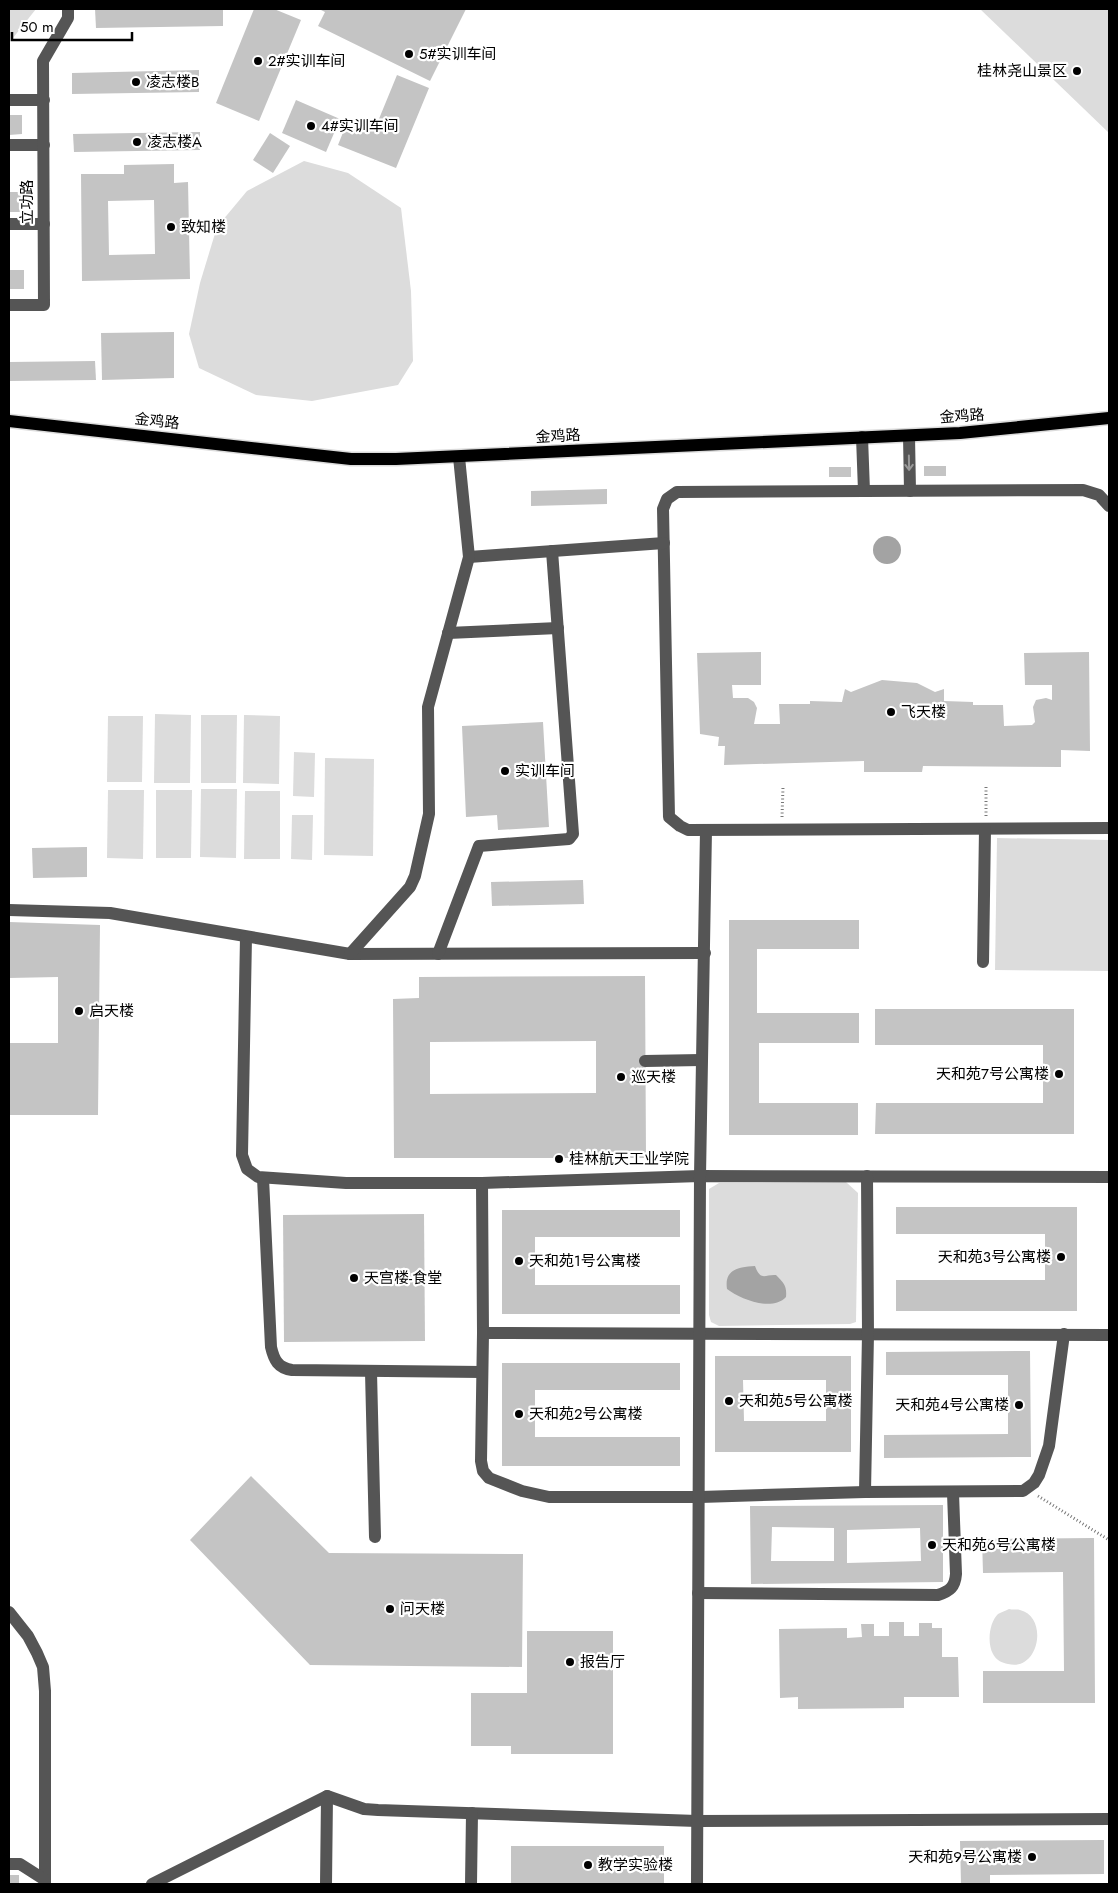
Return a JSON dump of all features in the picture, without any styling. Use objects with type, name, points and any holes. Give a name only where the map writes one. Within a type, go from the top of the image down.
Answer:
[{"type":"main road","name":"金鸡路","points":[[9,421],[351,459],[459,457],[909,436],[960,433],[1109,418]]},
{"type":"lane","name":"立功路","points":[[9,305],[44,305],[43,61],[68,18],[68,9]]},
{"type":"lane","points":[[9,100],[44,100]]},
{"type":"lane","points":[[9,145],[44,145]]},
{"type":"lane","points":[[9,224],[44,224]]},
{"type":"lane","points":[[909,436],[910,491]]},
{"type":"lane","points":[[862,437],[864,491]]},
{"type":"lane","points":[[350,954],[410,888],[415,876],[429,814],[428,707],[469,557],[459,457]]},
{"type":"lane","points":[[1109,506],[1099,495],[1083,490],[910,491],[887,496],[864,491],[677,492],[664,504],[669,817],[676,823],[688,830],[1109,828]]},
{"type":"lane","points":[[469,557],[664,543]]},
{"type":"lane","points":[[438,954],[480,846],[569,839],[573,834],[552,551]]},
{"type":"lane","points":[[448,633],[558,628]]},
{"type":"lane","points":[[983,962],[985,829]]},
{"type":"lane","points":[[697,1884],[700,1176],[706,830]]},
{"type":"lane","points":[[9,910],[110,912],[350,954],[705,952]]},
{"type":"lane","points":[[246,936],[242,1155],[247,1168],[258,1177],[346,1184],[482,1184],[700,1176],[1109,1177]]},
{"type":"lane","points":[[645,1061],[701,1060]]},
{"type":"lane","points":[[865,1492],[868,1334],[867,1176]]},
{"type":"lane","points":[[264,1178],[271,1347],[277,1363],[285,1369],[292,1370],[482,1372]]},
{"type":"lane","points":[[482,1184],[483,1333],[481,1460],[483,1472],[489,1478],[522,1492],[549,1497],[700,1497],[865,1492],[953,1493],[1023,1491],[1034,1483],[1039,1475],[1049,1446],[1064,1334]]},
{"type":"lane","points":[[483,1333],[1109,1335]]},
{"type":"lane","points":[[371,1372],[375,1537]]},
{"type":"lane","points":[[698,1593],[938,1596],[946,1592],[955,1583],[953,1493]]},
{"type":"lane","points":[[9,1612],[28,1636],[43,1667],[45,1691],[45,1882]]},
{"type":"lane","points":[[152,1884],[327,1796],[364,1809],[697,1821],[1109,1819]]},
{"type":"lane","points":[[326,1884],[327,1796]]},
{"type":"lane","points":[[471,1884],[472,1813]]},
{"type":"lane","points":[[9,1864],[20,1864],[45,1882]]},
{"type":"path","points":[[985,829],[986,786]]},
{"type":"path","points":[[782,830],[783,787]]},
{"type":"path","points":[[1027,1489],[1109,1540]]},
{"type":"shaded area","points":[[9,9],[36,9],[9,43]]},
{"type":"shaded area","name":"桂林尧山景区","points":[[980,9],[1109,9],[1109,133]]},
{"type":"shaded area","points":[[304,161],[348,173],[401,208],[411,291],[413,361],[398,385],[312,401],[256,395],[199,368],[189,334],[200,283],[217,227],[247,191]]},
{"type":"shaded area","points":[[887,536],[897,540],[901,550],[897,560],[887,564],[877,560],[873,550],[877,540]]},
{"type":"shaded area","points":[[155,714],[191,715],[190,783],[154,783]]},
{"type":"shaded area","points":[[201,715],[237,715],[236,783],[201,783]]},
{"type":"shaded area","points":[[244,715],[280,716],[279,784],[243,783]]},
{"type":"shaded area","points":[[108,716],[143,716],[142,782],[107,782]]},
{"type":"shaded area","points":[[294,752],[315,753],[314,797],[293,796]]},
{"type":"shaded area","points":[[325,758],[374,759],[373,856],[324,855]]},
{"type":"shaded area","points":[[201,789],[237,789],[236,858],[200,857]]},
{"type":"shaded area","points":[[108,790],[144,790],[143,859],[107,858]]},
{"type":"shaded area","points":[[156,790],[192,790],[191,858],[156,858]]},
{"type":"shaded area","points":[[245,791],[280,791],[280,859],[244,859]]},
{"type":"shaded area","points":[[292,815],[313,815],[312,860],[291,859]]},
{"type":"shaded area","points":[[997,838],[1109,840],[1108,971],[995,970]]},
{"type":"shaded area","points":[[846,1182],[858,1193],[856,1322],[850,1324],[719,1326],[711,1322],[709,1315],[709,1189],[719,1183]]},
{"type":"shaded area","points":[[755,1266],[761,1276],[776,1275],[781,1280],[786,1290],[786,1297],[780,1301],[765,1304],[740,1297],[727,1289],[730,1273],[738,1268]]},
{"type":"shaded area","points":[[1009,1609],[1020,1610],[1029,1615],[1035,1623],[1037,1632],[1033,1652],[1027,1660],[1019,1664],[1008,1664],[999,1661],[993,1654],[990,1644],[990,1633],[995,1618],[998,1614]]},
{"type":"building","points":[[95,9],[223,9],[223,26],[96,28]]},
{"type":"building","name":"2#实训车间","points":[[254,9],[274,9],[301,20],[259,121],[216,103]]},
{"type":"building","name":"5#实训车间","points":[[319,9],[466,9],[430,81],[318,26],[325,12]]},
{"type":"building","name":"凌志楼B","points":[[199,70],[199,92],[72,94],[72,73]]},
{"type":"building","points":[[397,75],[429,88],[396,168],[338,145],[348,120],[374,131]]},
{"type":"building","name":"4#实训车间","points":[[296,100],[340,119],[326,152],[282,133]]},
{"type":"building","points":[[9,115],[22,115],[22,134],[9,135]]},
{"type":"building","name":"凌志楼A","points":[[200,132],[200,150],[74,152],[73,134]]},
{"type":"building","points":[[270,133],[290,146],[273,173],[253,160]]},
{"type":"building","name":"致知楼","points":[[174,164],[174,183],[188,182],[190,279],[82,281],[81,174],[124,174],[124,165]],"holes":[[[154,200],[155,254],[109,255],[108,201]]]},
{"type":"building","points":[[9,192],[23,192],[24,212],[9,212]]},
{"type":"building","points":[[9,270],[24,270],[24,289],[9,289]]},
{"type":"building","points":[[174,332],[174,378],[102,380],[101,333]]},
{"type":"building","points":[[95,361],[96,380],[9,381],[9,362]]},
{"type":"building","points":[[924,466],[946,466],[946,476],[924,476]]},
{"type":"building","points":[[829,467],[851,467],[851,477],[829,477]]},
{"type":"building","points":[[607,489],[607,504],[531,506],[531,491]]},
{"type":"building","name":"飞天楼","points":[[761,652],[761,685],[732,685],[733,698],[748,698],[754,702],[757,708],[754,724],[780,724],[779,704],[810,704],[810,701],[842,702],[845,689],[851,692],[882,680],[917,683],[935,692],[944,689],[944,701],[973,702],[973,705],[1003,705],[1004,726],[1032,725],[1035,722],[1033,707],[1036,700],[1046,698],[1052,700],[1052,685],[1025,685],[1024,653],[1089,652],[1090,751],[1061,750],[1061,767],[923,766],[922,772],[864,772],[864,761],[724,765],[725,746],[718,746],[719,737],[700,734],[697,653]]},
{"type":"building","name":"实训车间","points":[[543,722],[549,827],[498,830],[497,815],[466,817],[462,726]]},
{"type":"building","points":[[87,847],[87,877],[33,878],[32,848]]},
{"type":"building","points":[[583,880],[584,904],[492,906],[491,882]]},
{"type":"building","points":[[729,920],[859,920],[859,949],[757,949],[757,1013],[859,1013],[859,1043],[759,1043],[759,1103],[858,1103],[858,1135],[729,1135]]},
{"type":"building","name":"启天楼","points":[[9,922],[100,925],[98,1115],[9,1115],[9,1043],[58,1043],[58,977],[9,978]]},
{"type":"building","name":"巡天楼","points":[[645,976],[646,1158],[394,1158],[393,999],[419,998],[419,977]],"holes":[[[596,1041],[596,1093],[430,1094],[430,1042]]]},
{"type":"building","name":"天和苑7号公寓楼","points":[[875,1009],[1074,1009],[1074,1134],[875,1134],[876,1103],[1043,1103],[1043,1045],[875,1045]]},
{"type":"building","name":"天和苑3号公寓楼","points":[[896,1207],[1077,1207],[1077,1311],[896,1311],[896,1280],[1045,1280],[1045,1234],[896,1234]]},
{"type":"building","name":"天和苑1号公寓楼","points":[[502,1210],[680,1210],[680,1237],[535,1237],[535,1285],[680,1285],[680,1314],[502,1314]]},
{"type":"building","name":"天宫楼-食堂","points":[[424,1214],[425,1341],[284,1342],[283,1215]]},
{"type":"building","name":"天和苑4号公寓楼","points":[[1030,1351],[1031,1457],[884,1458],[884,1435],[1008,1434],[1008,1375],[886,1375],[886,1352]]},
{"type":"building","name":"天和苑5号公寓楼","points":[[715,1356],[851,1356],[851,1452],[715,1452]],"holes":[[[743,1380],[826,1380],[826,1421],[744,1421]]]},
{"type":"building","name":"天和苑2号公寓楼","points":[[502,1363],[680,1363],[680,1390],[535,1390],[535,1437],[680,1437],[680,1466],[502,1466]]},
{"type":"building","name":"问天楼","points":[[251,1476],[329,1553],[523,1554],[522,1667],[310,1665],[190,1540]]},
{"type":"building","name":"天和苑6号公寓楼","points":[[943,1505],[943,1582],[751,1584],[750,1506]],"holes":[[[772,1527],[834,1528],[834,1561],[771,1561]],[[920,1528],[921,1561],[847,1563],[847,1530]]]},
{"type":"building","points":[[1094,1538],[1095,1703],[983,1703],[983,1671],[1064,1671],[1063,1572],[983,1573],[982,1539]]},
{"type":"building","points":[[889,1622],[904,1622],[904,1636],[919,1636],[919,1623],[932,1623],[932,1628],[942,1628],[942,1657],[958,1657],[959,1697],[904,1697],[904,1708],[798,1709],[798,1697],[780,1698],[779,1629],[847,1628],[847,1638],[862,1637],[861,1624],[874,1624],[874,1636],[889,1636]]},
{"type":"building","name":"报告厅","points":[[527,1631],[613,1631],[613,1754],[511,1754],[511,1746],[471,1746],[471,1693],[527,1693]]},
{"type":"building","name":"天和苑9号公寓楼","points":[[1104,1840],[1104,1874],[990,1875],[990,1884],[961,1884],[960,1841]]},
{"type":"building","name":"教学实验楼","points":[[511,1846],[664,1846],[664,1884],[511,1884]]},
{"type":"building","points":[[9,1875],[19,1875],[19,1884],[9,1884]]},
{"type":"place","name":"5#实训车间","points":[[409,54]]},
{"type":"place","name":"2#实训车间","points":[[258,61]]},
{"type":"place","name":"桂林尧山景区","points":[[1077,71]]},
{"type":"place","name":"凌志楼B","points":[[136,82]]},
{"type":"place","name":"4#实训车间","points":[[311,126]]},
{"type":"place","name":"凌志楼A","points":[[137,142]]},
{"type":"place","name":"致知楼","points":[[171,227]]},
{"type":"place","name":"飞天楼","points":[[891,712]]},
{"type":"place","name":"实训车间","points":[[505,771]]},
{"type":"place","name":"启天楼","points":[[79,1011]]},
{"type":"place","name":"天和苑7号公寓楼","points":[[1059,1074]]},
{"type":"place","name":"巡天楼","points":[[621,1077]]},
{"type":"place","name":"桂林航天工业学院","points":[[559,1159]]},
{"type":"place","name":"天和苑3号公寓楼","points":[[1061,1257]]},
{"type":"place","name":"天和苑1号公寓楼","points":[[519,1261]]},
{"type":"place","name":"天宫楼-食堂","points":[[354,1278]]},
{"type":"place","name":"天和苑5号公寓楼","points":[[729,1401]]},
{"type":"place","name":"天和苑4号公寓楼","points":[[1019,1405]]},
{"type":"place","name":"天和苑2号公寓楼","points":[[519,1414]]},
{"type":"place","name":"天和苑6号公寓楼","points":[[932,1545]]},
{"type":"place","name":"问天楼","points":[[390,1609]]},
{"type":"place","name":"报告厅","points":[[570,1662]]},
{"type":"place","name":"天和苑9号公寓楼","points":[[1032,1857]]},
{"type":"place","name":"教学实验楼","points":[[588,1865]]}]
